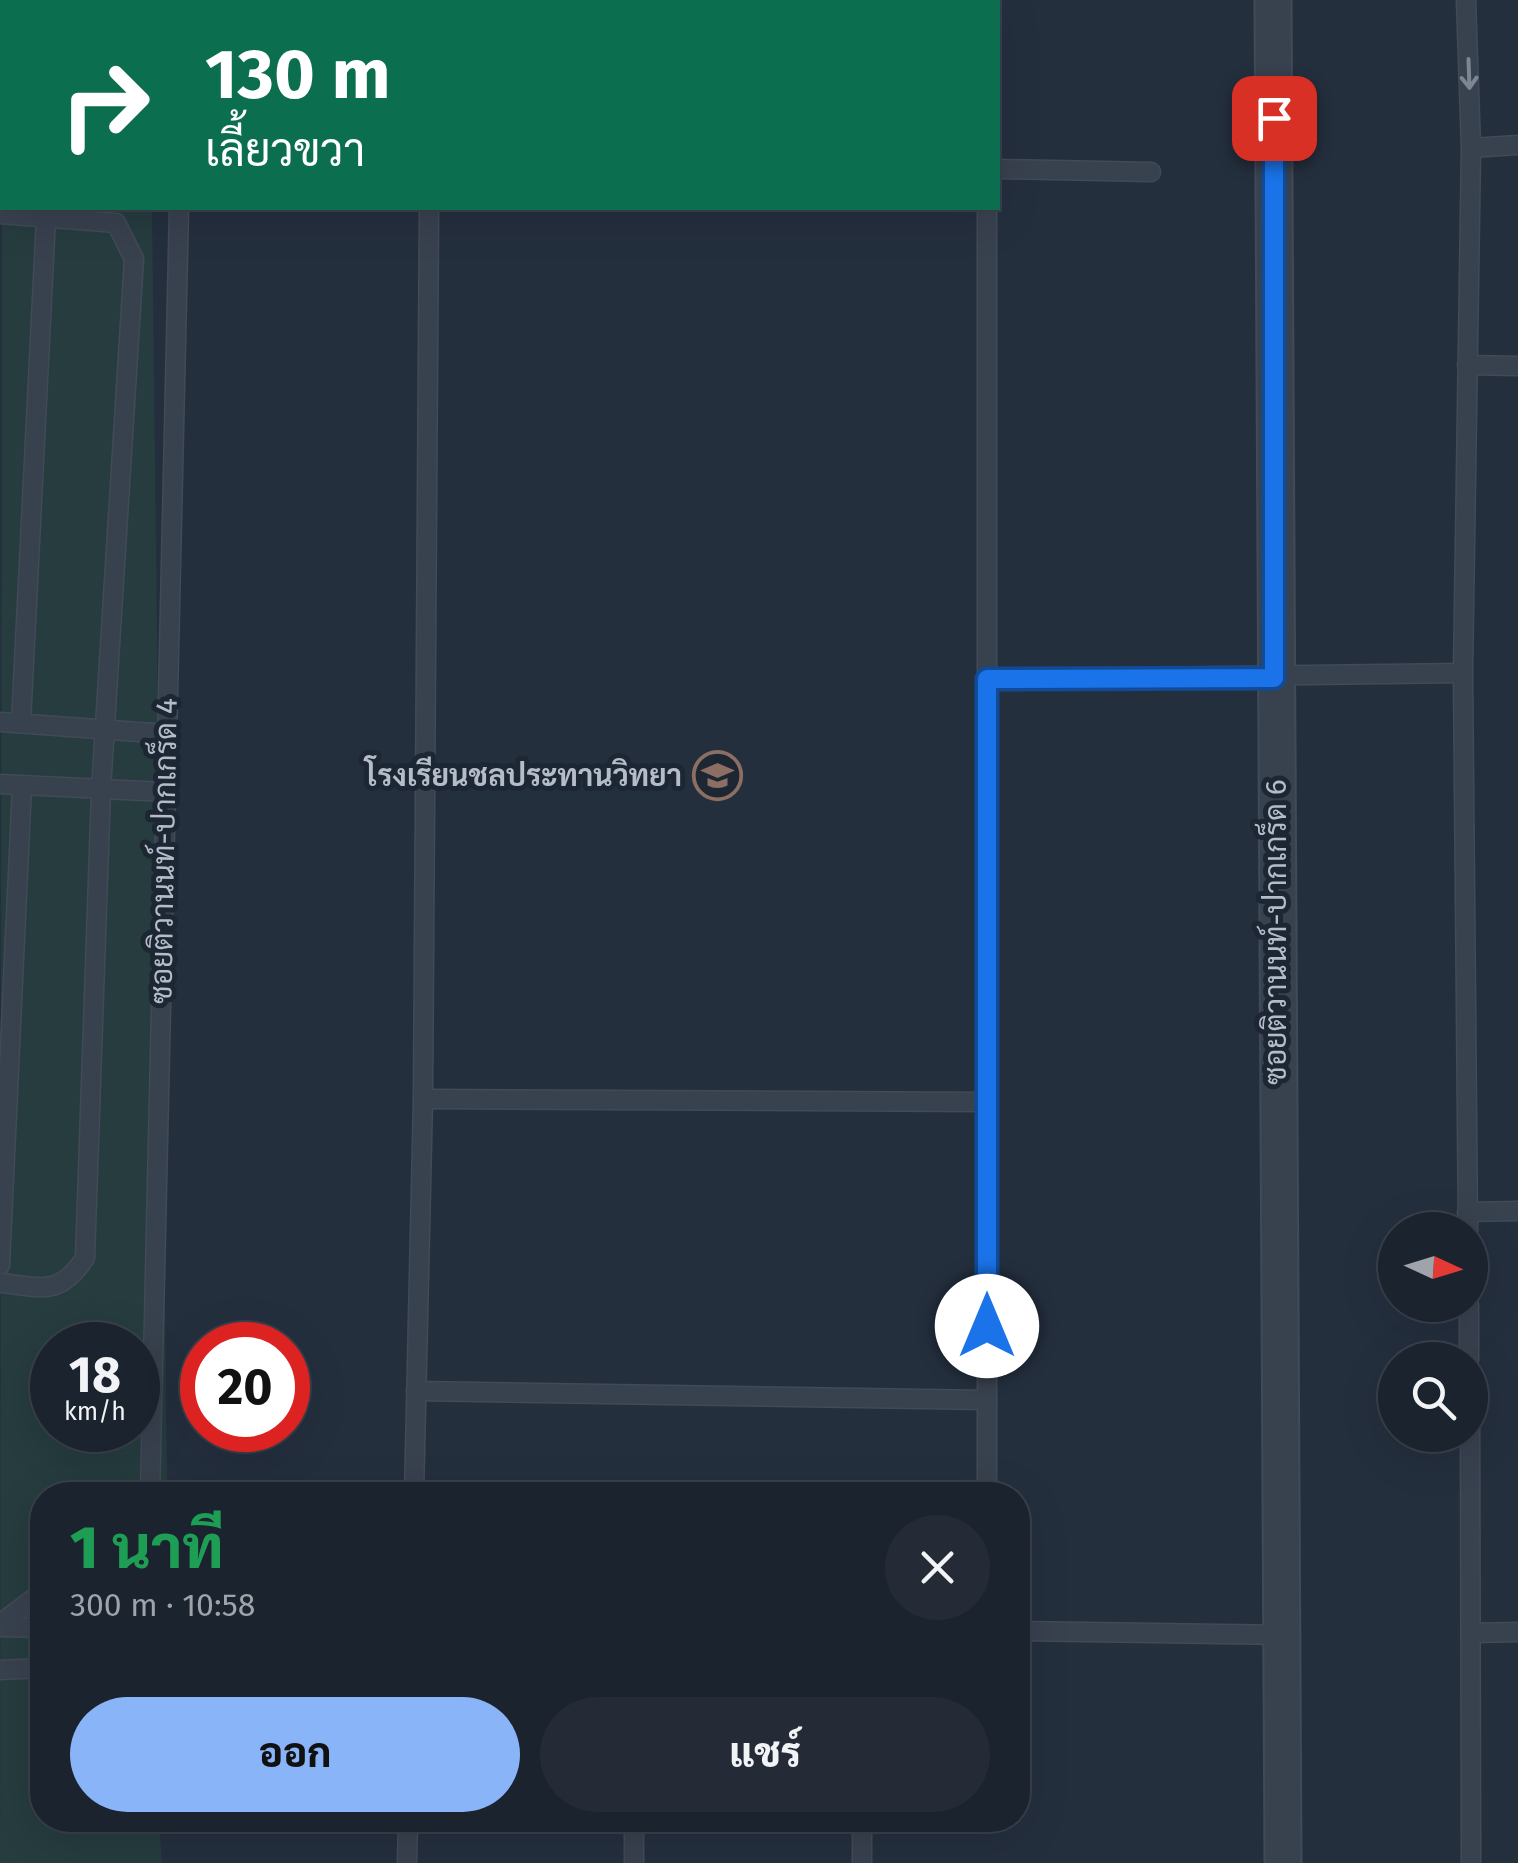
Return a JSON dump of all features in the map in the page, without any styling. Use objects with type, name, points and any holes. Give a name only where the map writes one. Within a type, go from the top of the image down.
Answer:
[{"type":"street","name":"ซอยติวานนท์-ปากเกร็ด 6","points":[[1273,0],[1291,678],[1283,1863]]},
{"type":"lane","points":[[1466,0],[1471,148],[1463,673],[1467,1212]]},
{"type":"lane","points":[[1471,148],[1518,146]]},
{"type":"lane","points":[[1000,169],[1151,172]]},
{"type":"lane","name":"ซอยติวานนท์-ปากเกร็ด 4","points":[[149,1482],[179,210]]},
{"type":"lane","points":[[414,1482],[423,1098],[430,210]]},
{"type":"lane","points":[[986,210],[987,1482]]},
{"type":"lane","points":[[0,214],[116,222],[134,260],[100,790],[85,1258],[70,1281],[53,1288],[0,1283]]},
{"type":"lane","points":[[22,724],[46,218]]},
{"type":"lane","points":[[1467,366],[1518,366]]},
{"type":"lane","points":[[987,679],[1463,673]]},
{"type":"lane","points":[[0,722],[166,734]]},
{"type":"lane","points":[[0,784],[165,792]]},
{"type":"lane","points":[[0,1265],[22,785]]},
{"type":"lane","points":[[423,1098],[986,1102]]},
{"type":"lane","points":[[1488,1217],[1518,1211]]},
{"type":"lane","points":[[416,1391],[987,1400]]},
{"type":"lane","points":[[1471,1452],[1471,1863]]},
{"type":"lane","points":[[0,1626],[30,1602]]},
{"type":"lane","points":[[0,1626],[30,1627]]},
{"type":"lane","points":[[1030,1631],[1282,1635]]},
{"type":"lane","points":[[1473,1633],[1518,1632]]},
{"type":"lane","points":[[0,1670],[30,1669]]},
{"type":"lane","points":[[407,1863],[408,1832]]},
{"type":"lane","points":[[634,1832],[634,1863]]},
{"type":"lane","points":[[862,1832],[862,1863]]},
{"type":"green space","points":[[2,210],[152,210],[167,1479],[30,1482],[30,1832],[160,1832],[162,1863],[0,1863]]},
{"type":"place","name":"โรงเรียนชลประทานวิทยา","points":[[717,776]]},
{"type":"route","points":[[987,1326],[987,679],[1274,678],[1274,118]]}]
